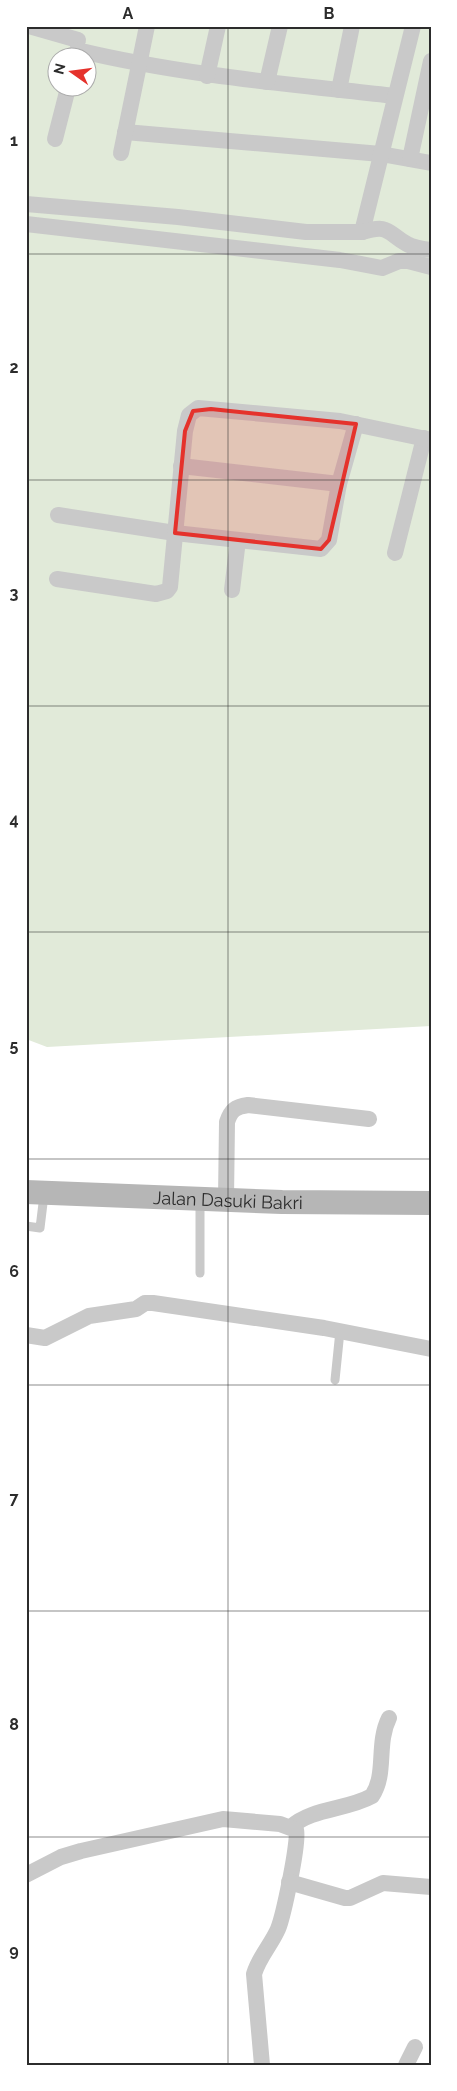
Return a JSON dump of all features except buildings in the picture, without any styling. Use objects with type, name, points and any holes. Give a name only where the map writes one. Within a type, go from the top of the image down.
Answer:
[{"type":"main road","name":"Jalan Dasuki Bakri","points":[[35,1193],[431,1203]]},
{"type":"street","points":[[29,26],[138,65],[207,76],[395,96]]},
{"type":"street","points":[[121,153],[147,26]]},
{"type":"street","points":[[207,76],[218,26]]},
{"type":"street","points":[[267,82],[280,26]]},
{"type":"street","points":[[339,90],[352,26]]},
{"type":"street","points":[[362,232],[413,26]]},
{"type":"street","points":[[410,159],[431,61]]},
{"type":"street","points":[[55,139],[65,98]]},
{"type":"street","points":[[125,132],[381,154],[431,162]]},
{"type":"street","points":[[26,204],[178,217],[306,232],[362,232],[375,228],[389,230],[407,244],[431,250]]},
{"type":"street","points":[[26,224],[340,260],[382,268],[399,261],[408,261],[431,267]]},
{"type":"street","points":[[57,579],[162,594],[170,587],[187,422],[193,411],[198,408],[356,424],[427,439],[395,553]]},
{"type":"street","points":[[58,515],[175,533],[321,549],[329,540],[340,484],[356,424]]},
{"type":"street","points":[[181,466],[340,484]]},
{"type":"street","points":[[232,590],[238,540]]},
{"type":"street","points":[[226,1199],[227,1122],[230,1113],[236,1107],[248,1105],[369,1119]]},
{"type":"street","points":[[26,1335],[45,1338],[88,1316],[136,1309],[146,1303],[153,1303],[340,1331],[431,1349]]},
{"type":"street","points":[[291,1827],[299,1819],[354,1804],[372,1796],[379,1781],[381,1737],[389,1718]]},
{"type":"street","points":[[26,1875],[62,1857],[81,1851],[218,1820],[253,1822],[291,1827],[296,1830],[297,1837],[289,1882],[278,1928],[259,1960],[254,1974],[262,2065]]},
{"type":"street","points":[[289,1882],[345,1898],[350,1898],[383,1883],[431,1887]]},
{"type":"street","points":[[406,2065],[415,2047]]},
{"type":"lane","points":[[26,1226],[40,1228],[35,1193]]},
{"type":"lane","points":[[200,1198],[200,1273]]},
{"type":"lane","points":[[335,1380],[340,1331]]},
{"type":"highlighted area","points":[[211,409],[356,424],[329,540],[321,549],[175,533],[185,431],[193,411]]},
{"type":"green space","points":[[26,26],[431,26],[431,1026],[47,1047],[26,1039]]}]
